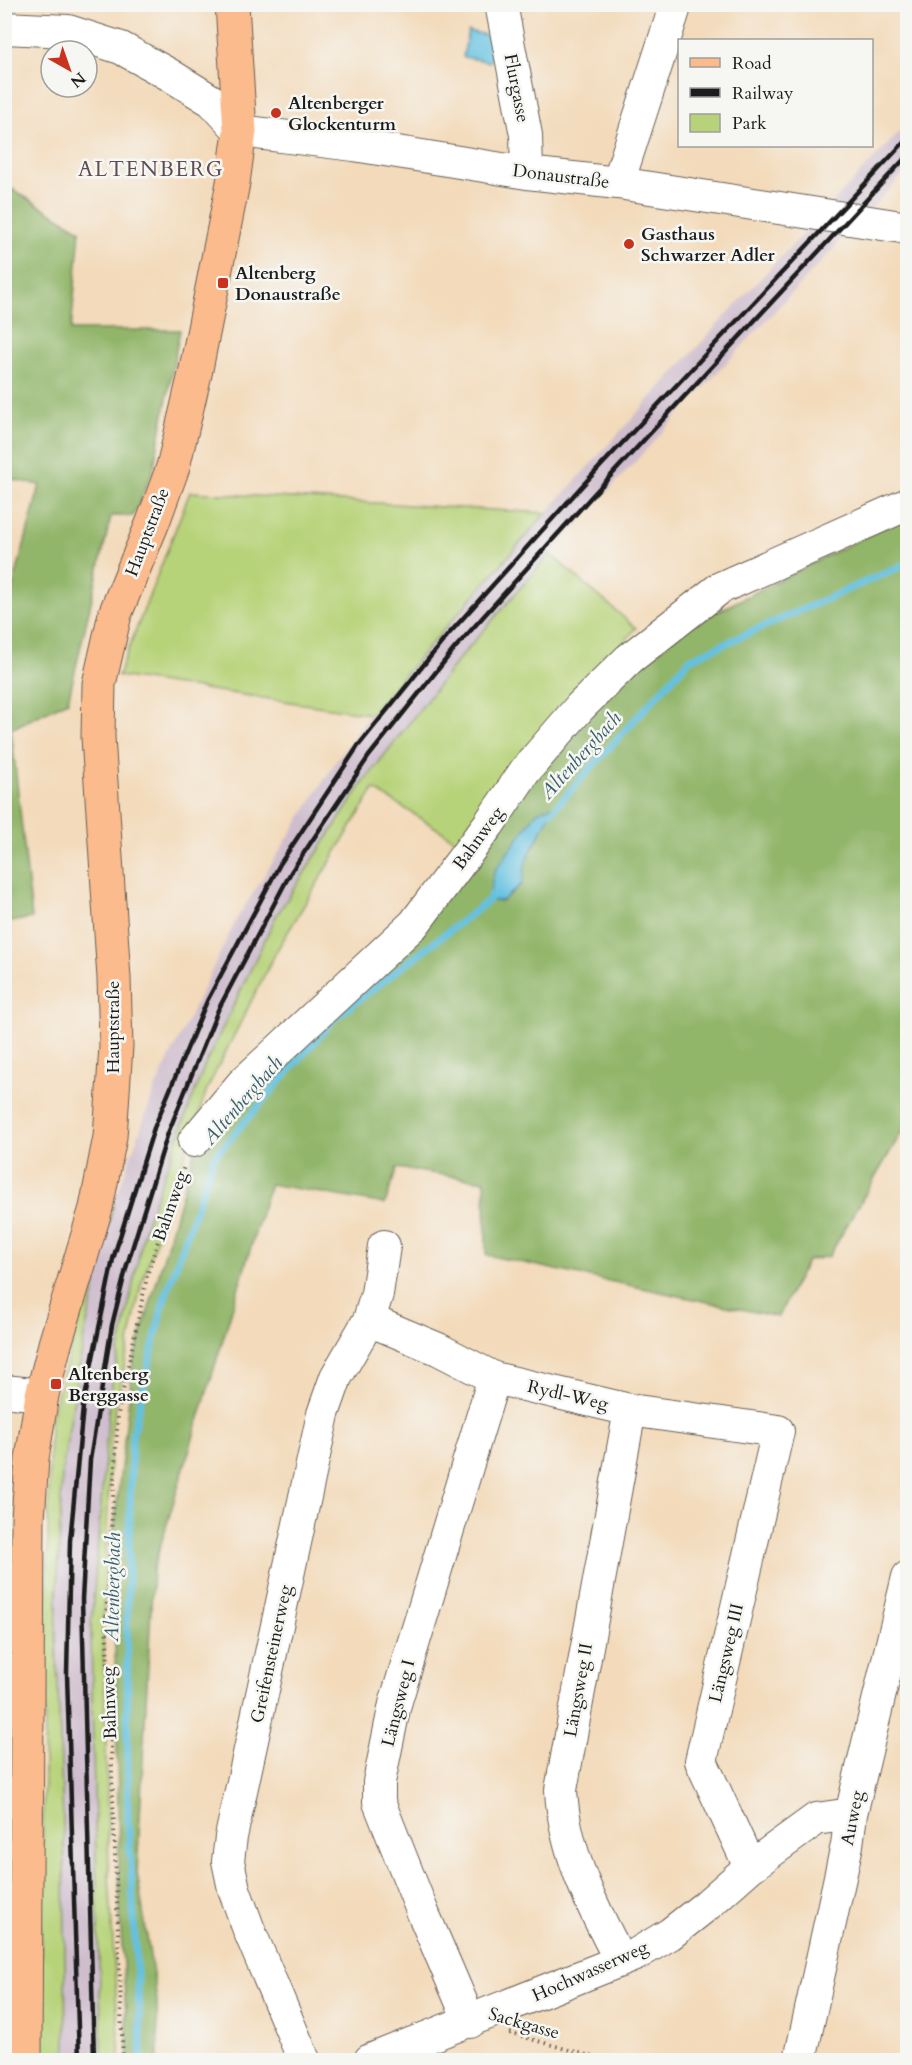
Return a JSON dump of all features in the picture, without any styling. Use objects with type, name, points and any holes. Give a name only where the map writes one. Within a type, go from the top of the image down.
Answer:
[{"type":"main road","name":"Hauptstraße","points":[[25,2061],[28,1519],[32,1459],[42,1395],[55,1344],[96,1208],[110,1137],[116,1046],[114,978],[98,737],[99,684],[115,614],[153,522],[172,467],[195,374],[214,281],[233,183],[240,130],[232,4]]},
{"type":"street","name":"Flurgasse","points":[[501,4],[526,135],[527,172]]},
{"type":"street","points":[[618,183],[676,4]]},
{"type":"street","points":[[4,28],[68,31],[121,48],[212,101],[240,130]]},
{"type":"street","name":"Donaustraße","points":[[240,130],[618,183],[894,227]]},
{"type":"street","name":"Bahnweg","points":[[194,1141],[242,1084],[414,924],[489,824],[525,771],[580,706],[629,659],[720,588],[908,504]]},
{"type":"street","name":"Greifensteinerweg","points":[[304,2061],[249,1930],[234,1889],[228,1861],[231,1838],[323,1414],[336,1377],[369,1320],[377,1294],[384,1246]]},
{"type":"street","name":"Rydl-Weg","points":[[369,1320],[438,1349],[494,1378],[630,1410],[778,1431]]},
{"type":"street","name":"Längsweg I","points":[[470,2022],[379,1802],[379,1782],[395,1704],[494,1378]]},
{"type":"street","points":[[4,1391],[42,1395]]},
{"type":"street","name":"Längsweg II","points":[[621,1961],[603,1927],[571,1847],[562,1810],[561,1790],[630,1410]]},
{"type":"street","name":"Längsweg III","points":[[750,1866],[701,1761],[778,1431]]},
{"type":"street","name":"Auweg","points":[[800,2061],[852,1814],[908,1577]]},
{"type":"street","name":"Hochwasserweg","points":[[370,2061],[621,1961],[670,1934],[707,1905],[750,1866],[816,1819],[852,1814]]},
{"type":"path","name":"Bahnweg","points":[[123,2061],[106,1618],[118,1414],[148,1272],[194,1141]]},
{"type":"path","name":"Sackgasse","points":[[470,2022],[604,2061]]},
{"type":"shaded area","points":[[907,124],[907,170],[550,554],[457,661],[363,783],[276,916],[204,1067],[145,1226],[110,1394],[91,1627],[102,2060],[66,2060],[64,1847],[56,1634],[62,1472],[84,1337],[114,1203],[156,1086],[236,920],[335,763],[370,714],[546,513],[729,312]]},
{"type":"green space","points":[[5,185],[80,230],[71,330],[180,330],[153,471],[133,516],[111,516],[68,701],[11,729],[32,918],[5,923],[5,616],[40,485],[5,478]]},
{"type":"green space","points":[[190,492],[546,513],[370,714],[118,676]]},
{"type":"green space","points":[[907,515],[907,1123],[829,1256],[807,1261],[778,1317],[486,1255],[485,1181],[397,1168],[385,1204],[270,1184],[153,1570],[137,1873],[157,2000],[158,2060],[129,2060],[120,1917],[113,1538],[133,1363],[195,1149],[589,709],[685,628]]},
{"type":"green space","points":[[550,554],[636,628],[523,761],[465,846],[374,789],[277,950],[207,1089],[141,1285],[111,1430],[103,1625],[109,1876],[120,2060],[102,2060],[91,1626],[110,1394],[145,1226],[204,1067],[276,916],[363,783],[457,661]]},
{"type":"green space","points":[[114,1203],[84,1337],[62,1472],[56,1634],[64,1847],[66,2060],[39,2060],[50,1419]]},
{"type":"water","points":[[468,31],[496,37],[490,62],[463,57]]},
{"type":"water","points":[[555,805],[526,861],[522,884],[502,901],[488,901],[494,872],[537,812]]},
{"type":"waterway","name":"Altenbergbach","points":[[551,812],[690,659],[908,563]]},
{"type":"waterway","name":"Altenbergbach","points":[[142,2060],[128,1819],[127,1619],[132,1436],[164,1300],[214,1157],[335,1018],[488,901],[492,894]]},
{"type":"railway","points":[[79,2060],[67,1674],[70,1541],[83,1407],[113,1259],[154,1128],[207,1001],[280,864],[358,746],[447,636],[582,486],[908,138]]},
{"type":"railway","points":[[94,2060],[82,1599],[90,1460],[112,1325],[127,1265],[168,1133],[218,1010],[291,872],[369,756],[455,648],[592,496],[908,155]]},
{"type":"place","name":"Altenberger Glockenturm","points":[[276,113]]},
{"type":"place","name":"Gasthaus Schwarzer Adler","points":[[629,244]]},
{"type":"place","name":"Altenberg Donaustraße","points":[[223,283]]},
{"type":"place","name":"Altenberg Berggasse","points":[[56,1384]]},
{"type":"district","name":"ALTENBERG","points":[[151,169]]}]
